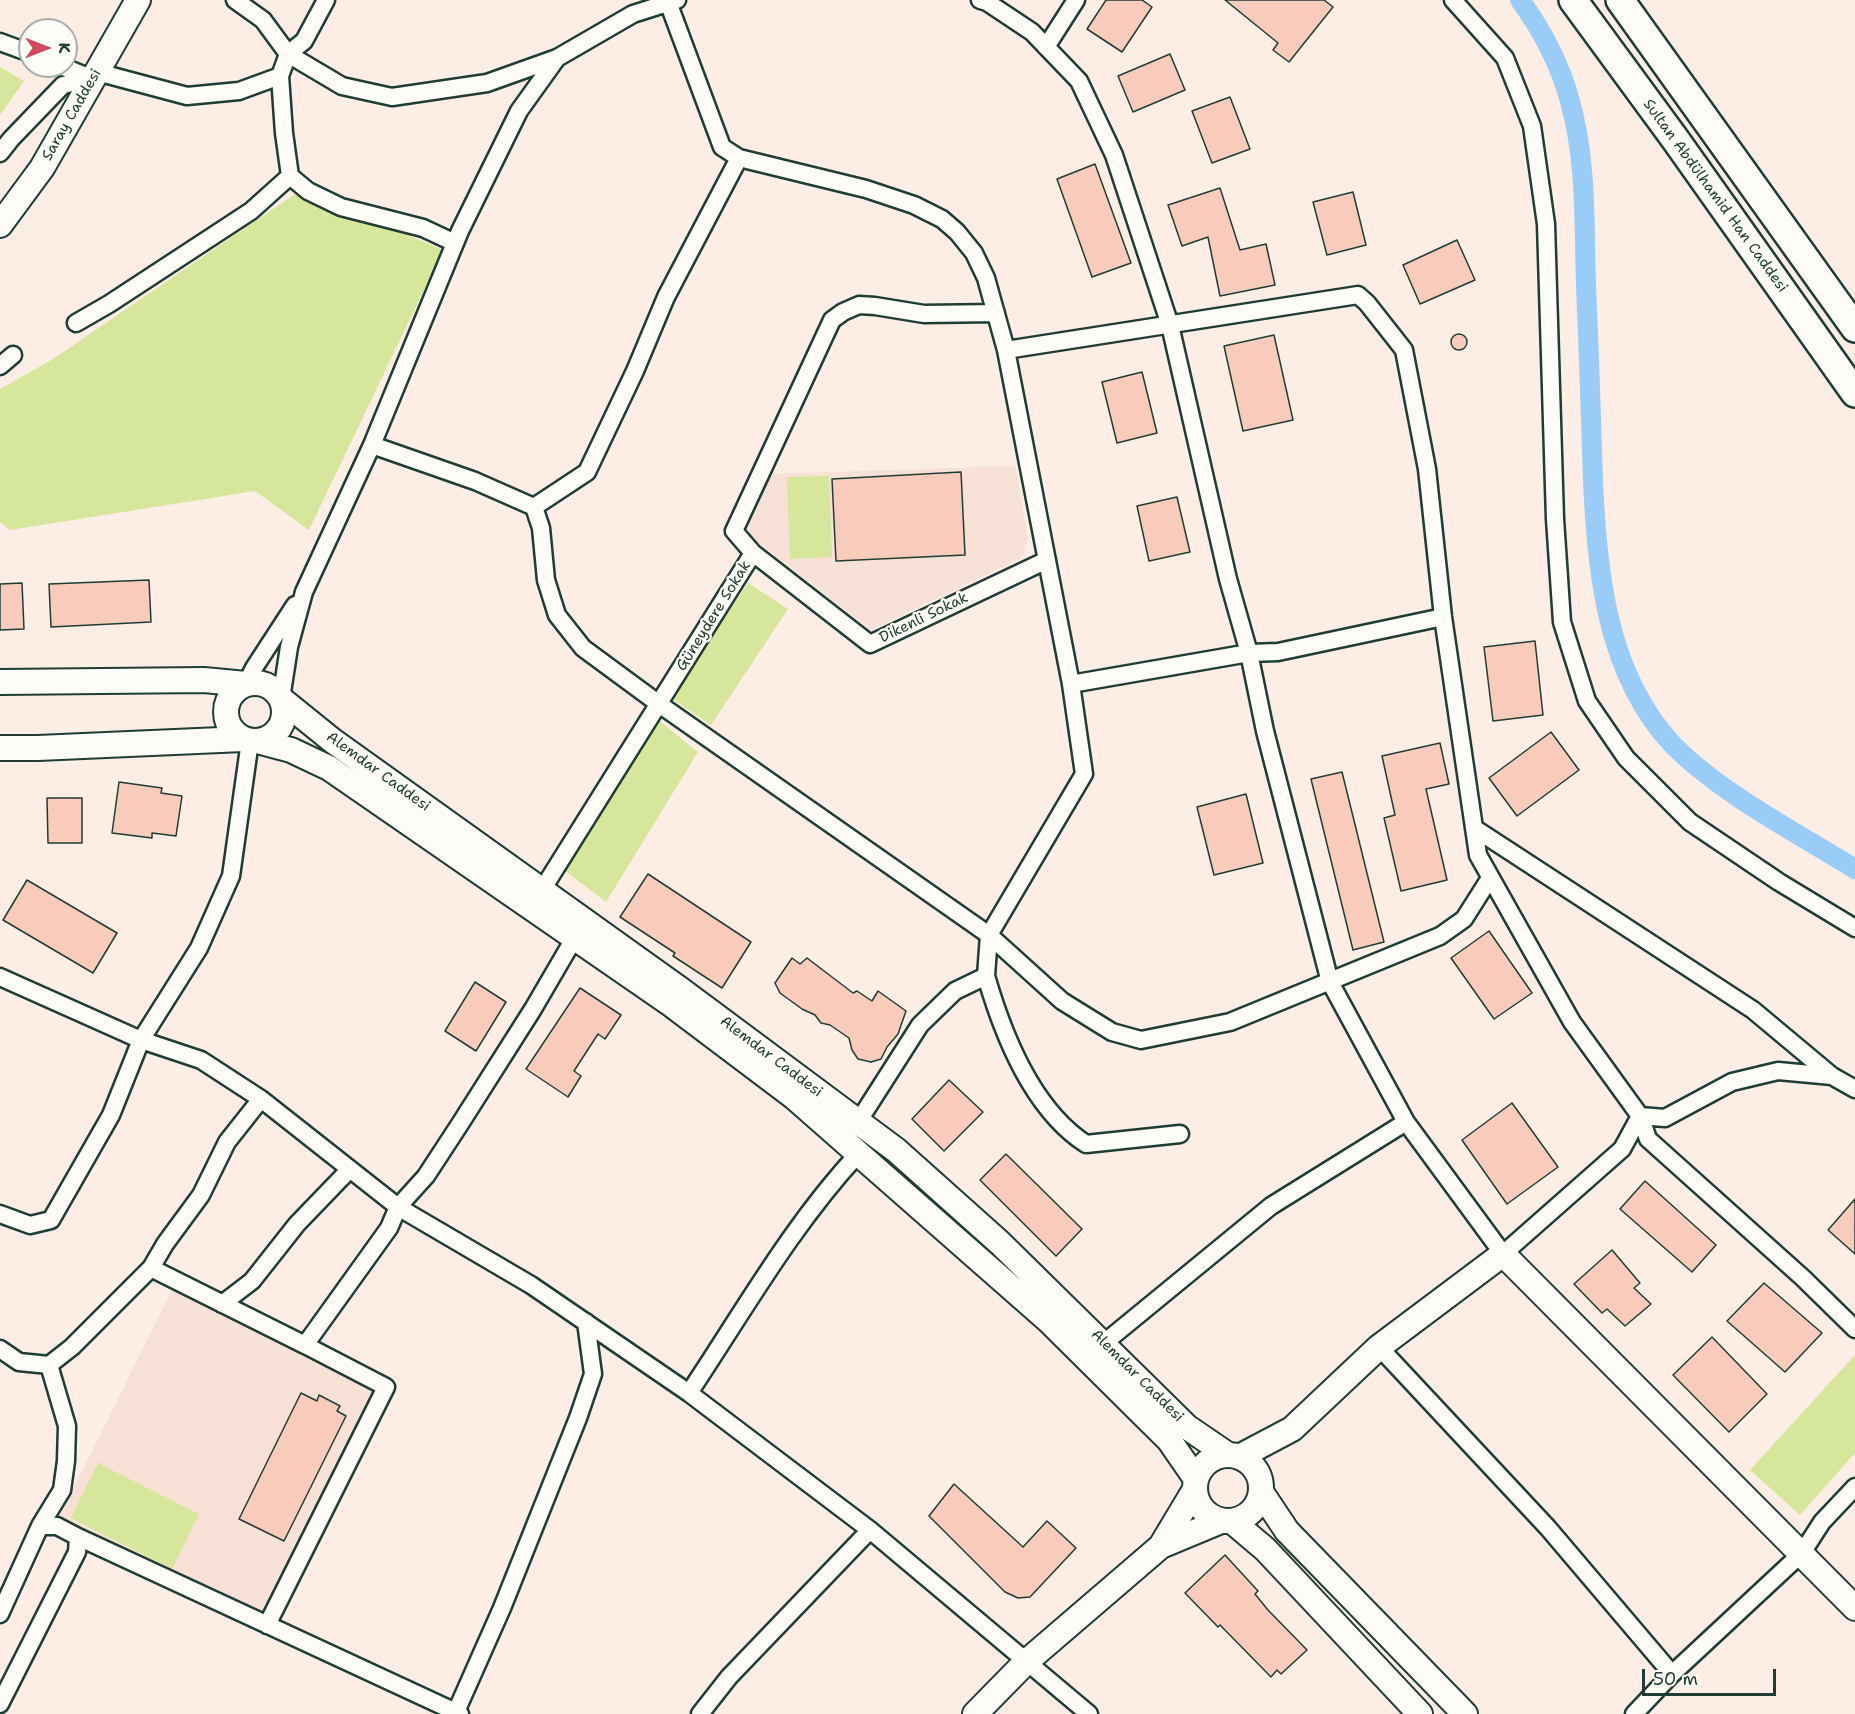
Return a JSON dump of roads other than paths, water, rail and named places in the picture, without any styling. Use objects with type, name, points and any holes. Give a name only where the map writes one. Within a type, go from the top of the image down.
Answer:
[{"type":"main road","name":"Saray Caddesi","points":[[0,225],[42,168],[138,0]]},
{"type":"main road","name":"Sultan Abdülhamid Han Caddesi","points":[[1573,0],[1682,148],[1855,393]]},
{"type":"main road","points":[[1620,0],[1855,328]]},
{"type":"main road","points":[[0,682],[204,680],[262,684],[276,692],[281,699],[283,718],[280,727],[266,739],[250,741],[229,725],[226,705],[230,696],[246,684]]},
{"type":"main road","name":"Alemdar Caddesi","points":[[281,699],[333,741],[542,890],[896,1150],[1000,1243],[1187,1427],[1234,1456]]},
{"type":"main road","name":"Alemdar Caddesi","points":[[0,748],[250,741],[291,750],[329,768],[672,1005],[794,1097],[1049,1321],[1169,1440],[1195,1485]]},
{"type":"main road","points":[[1234,1456],[1292,1428],[1379,1347],[1503,1254],[1855,1608]]},
{"type":"main road","points":[[1161,1546],[1243,1518],[1252,1512],[1258,1503],[1260,1486],[1292,1428]]},
{"type":"main road","points":[[975,1714],[1026,1662],[1161,1546],[1195,1485],[1200,1470],[1208,1462],[1218,1456],[1234,1456],[1249,1462],[1256,1471],[1260,1486],[1287,1531],[1465,1714]]},
{"type":"main road","points":[[1195,1485],[1197,1501],[1203,1510],[1211,1517],[1227,1522],[1265,1548],[1420,1714]]},
{"type":"street","points":[[235,0],[263,20],[288,54],[342,86],[392,98],[487,83],[557,58],[633,14],[672,1],[722,147],[739,158],[866,189],[914,205],[942,219],[957,232],[974,253],[986,278],[1006,350],[1071,684],[1084,774],[989,935],[986,976],[998,1015],[1035,1092],[1071,1135],[1086,1144],[1180,1134]]},
{"type":"street","points":[[326,0],[304,41],[288,54],[280,76],[290,176],[308,191],[341,207],[423,228],[455,243]]},
{"type":"street","points":[[980,0],[987,2],[1032,32],[1079,81],[1114,156],[1170,326],[1228,579],[1249,653],[1265,731],[1329,982],[1406,1122],[1503,1254],[1622,1149],[1640,1116]]},
{"type":"street","points":[[1046,46],[1076,0]]},
{"type":"street","points":[[1453,0],[1505,58],[1532,126],[1546,224],[1555,519],[1563,622],[1587,701],[1626,758],[1690,822],[1779,882],[1855,928]]},
{"type":"street","points":[[0,42],[18,49]]},
{"type":"street","points":[[246,684],[304,592],[372,445],[455,243],[519,111],[557,58]]},
{"type":"street","points":[[78,70],[187,96],[239,91],[280,76]]},
{"type":"street","points":[[0,153],[63,85],[95,75]]},
{"type":"street","points":[[534,507],[587,472],[635,371],[666,297],[739,158]]},
{"type":"street","points":[[76,323],[251,211],[290,176]]},
{"type":"street","points":[[1006,350],[1358,295],[1367,303],[1404,351],[1426,469],[1443,617],[1478,855],[1572,1022],[1640,1116],[1648,1139],[1803,1278],[1855,1329]]},
{"type":"street","name":"Güneydere Sokak","points":[[542,890],[753,554],[734,531],[832,320],[859,305],[924,314],[996,312]]},
{"type":"street","points":[[0,366],[14,356]]},
{"type":"street","points":[[372,445],[475,481],[534,507],[541,528],[546,580],[557,615],[583,648],[659,704],[989,935],[1062,1002],[1112,1032],[1141,1040],[1230,1022],[1329,982],[1440,936],[1464,919],[1490,878]]},
{"type":"street","name":"Dikenli Sokak","points":[[753,554],[870,644],[1047,560]]},
{"type":"street","points":[[281,699],[289,647],[304,592]]},
{"type":"street","points":[[1071,684],[1249,653],[1278,652],[1443,617]]},
{"type":"street","points":[[0,1214],[30,1225],[51,1220],[111,1115],[141,1040],[199,948],[231,876],[250,741]]},
{"type":"street","points":[[1474,828],[1753,1010],[1832,1076],[1855,1089]]},
{"type":"street","points":[[305,1345],[389,1228],[398,1207],[426,1176],[533,1009],[575,937]]},
{"type":"street","points":[[858,1122],[920,1025],[955,991],[986,976]]},
{"type":"street","points":[[0,977],[141,1040],[201,1060],[261,1099],[398,1207],[531,1285],[690,1393],[870,1530],[1089,1714]]},
{"type":"street","points":[[1640,1116],[1665,1118],[1732,1082],[1779,1071],[1832,1076]]},
{"type":"street","points":[[0,1349],[18,1362],[49,1365],[72,1347],[151,1268],[165,1244],[201,1195],[227,1142],[261,1099]]},
{"type":"street","points":[[1104,1343],[1272,1206],[1406,1122]]},
{"type":"street","points":[[690,1393],[796,1231],[829,1185],[858,1154]]},
{"type":"street","points":[[222,1304],[252,1281],[297,1224],[350,1169]]},
{"type":"street","points":[[151,1268],[386,1388],[267,1625]]},
{"type":"street","points":[[40,1526],[57,1526],[78,1538],[457,1713],[579,1418],[593,1374],[586,1322]]},
{"type":"street","points":[[1379,1347],[1548,1528],[1672,1674]]},
{"type":"street","points":[[0,1614],[40,1526],[62,1490],[67,1426],[49,1365]]},
{"type":"street","points":[[1634,1714],[1672,1674],[1802,1553],[1822,1522],[1855,1487]]},
{"type":"street","points":[[700,1714],[729,1677],[870,1530]]},
{"type":"street","points":[[0,1704],[77,1552],[78,1538]]},
{"type":"waterway","points":[[1520,0],[1536,23],[1555,59],[1569,98],[1579,144],[1584,192],[1595,517],[1603,587],[1620,655],[1633,687],[1651,717],[1673,745],[1692,763],[1760,812],[1855,869]]}]
